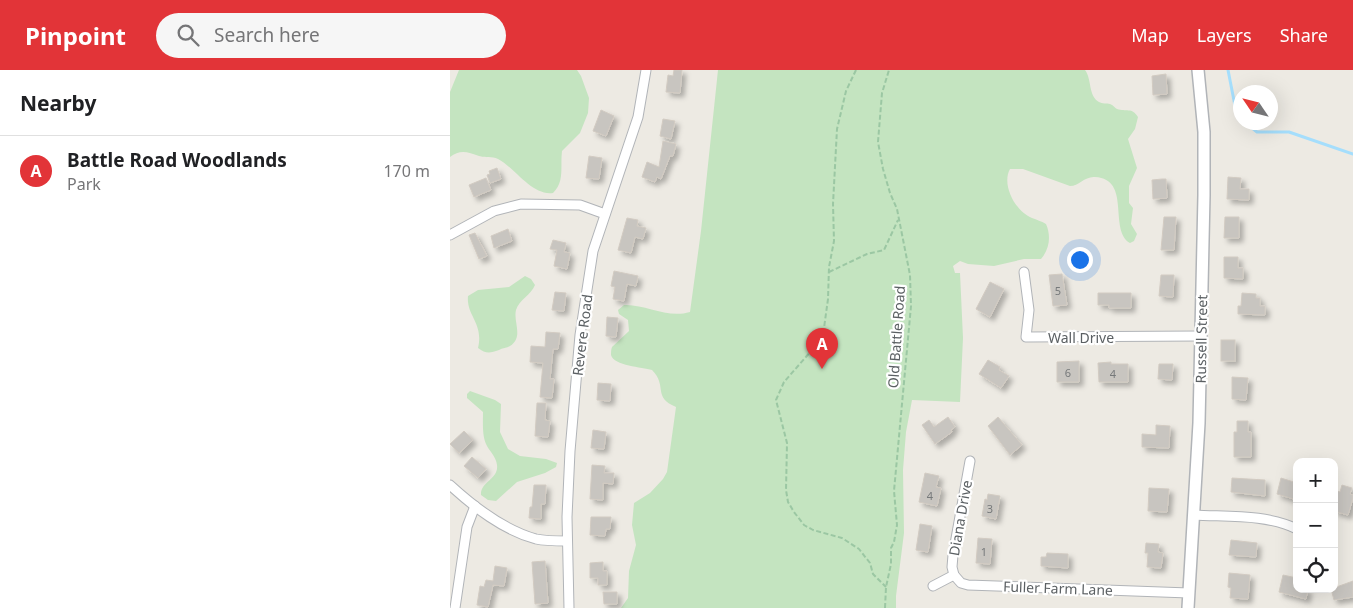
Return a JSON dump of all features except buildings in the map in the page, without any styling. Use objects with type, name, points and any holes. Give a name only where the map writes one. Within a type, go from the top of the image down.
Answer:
[{"type":"street","name":"Revere Road","points":[[570,608],[567,541],[570,451],[580,335],[591,260],[638,118],[646,70]]},
{"type":"street","name":"Russell Street","points":[[1188,608],[1194,515],[1204,160],[1198,70]]},
{"type":"street","points":[[450,235],[494,211],[522,204],[580,205],[605,214]]},
{"type":"street","name":"Wall Drive","points":[[1024,272],[1029,310],[1026,337],[1200,336]]},
{"type":"street","name":"Diana Drive","points":[[954,575],[952,561],[970,462]]},
{"type":"street","points":[[450,485],[475,506],[512,529],[540,540],[567,541]]},
{"type":"street","points":[[455,608],[467,528],[475,506]]},
{"type":"street","points":[[1194,515],[1265,520],[1293,528]]},
{"type":"street","points":[[933,586],[954,575]]},
{"type":"street","name":"Fuller Farm Lane","points":[[954,575],[968,586],[1189,593]]},
{"type":"path","points":[[856,70],[846,91],[837,129],[834,242],[829,272],[824,328],[819,341],[784,382],[776,400],[787,443],[786,490],[788,502],[804,525],[813,530],[842,538],[859,549],[870,563],[873,574],[886,587]]},
{"type":"path","name":"Old Battle Road","points":[[885,608],[886,587],[891,564],[891,548],[897,525],[894,491],[911,306],[910,275],[897,209],[883,170],[878,142],[882,93],[889,70]]},
{"type":"path","points":[[829,272],[867,254],[884,250],[898,218]]},
{"type":"green space","points":[[459,70],[577,70],[589,98],[588,113],[580,133],[562,151],[561,179],[553,193],[545,193],[531,186],[496,158],[481,157],[464,152],[450,157],[450,92]]},
{"type":"green space","points":[[718,70],[1085,70],[1093,96],[1100,103],[1111,104],[1117,109],[1131,111],[1138,117],[1135,129],[1128,139],[1137,168],[1129,186],[1129,203],[1133,208],[1131,224],[1137,234],[1134,241],[1130,243],[1124,237],[1120,227],[1117,195],[1113,186],[1106,180],[1091,177],[1070,186],[1023,169],[1010,169],[1007,183],[1016,204],[1026,215],[1046,224],[1049,242],[1044,255],[1041,259],[1024,259],[994,266],[968,264],[960,261],[953,266],[955,273],[960,273],[963,338],[960,402],[912,400],[906,432],[903,470],[904,533],[896,608],[621,608],[628,598],[629,571],[636,545],[632,525],[634,503],[650,493],[667,472],[676,407],[664,399],[657,376],[652,370],[629,366],[613,359],[611,355],[612,347],[629,331],[628,320],[619,314],[618,310],[624,305],[632,305],[673,314],[690,312],[701,231]]},
{"type":"green space","points":[[525,276],[531,279],[535,285],[516,310],[517,334],[514,342],[509,347],[493,352],[481,350],[478,348],[479,332],[468,303],[468,296],[478,290],[509,287]]},
{"type":"green space","points":[[470,391],[501,404],[500,432],[508,449],[520,456],[546,459],[557,463],[556,467],[545,473],[517,482],[496,501],[488,500],[481,495],[483,487],[495,474],[497,465],[485,440],[483,412],[467,398],[467,394]]},
{"type":"waterway","points":[[1228,70],[1233,96]]},
{"type":"waterway","points":[[1255,130],[1257,132],[1289,132],[1353,154]]},
{"type":"place","name":"Battle Road Woodlands","points":[[822,369]]}]
